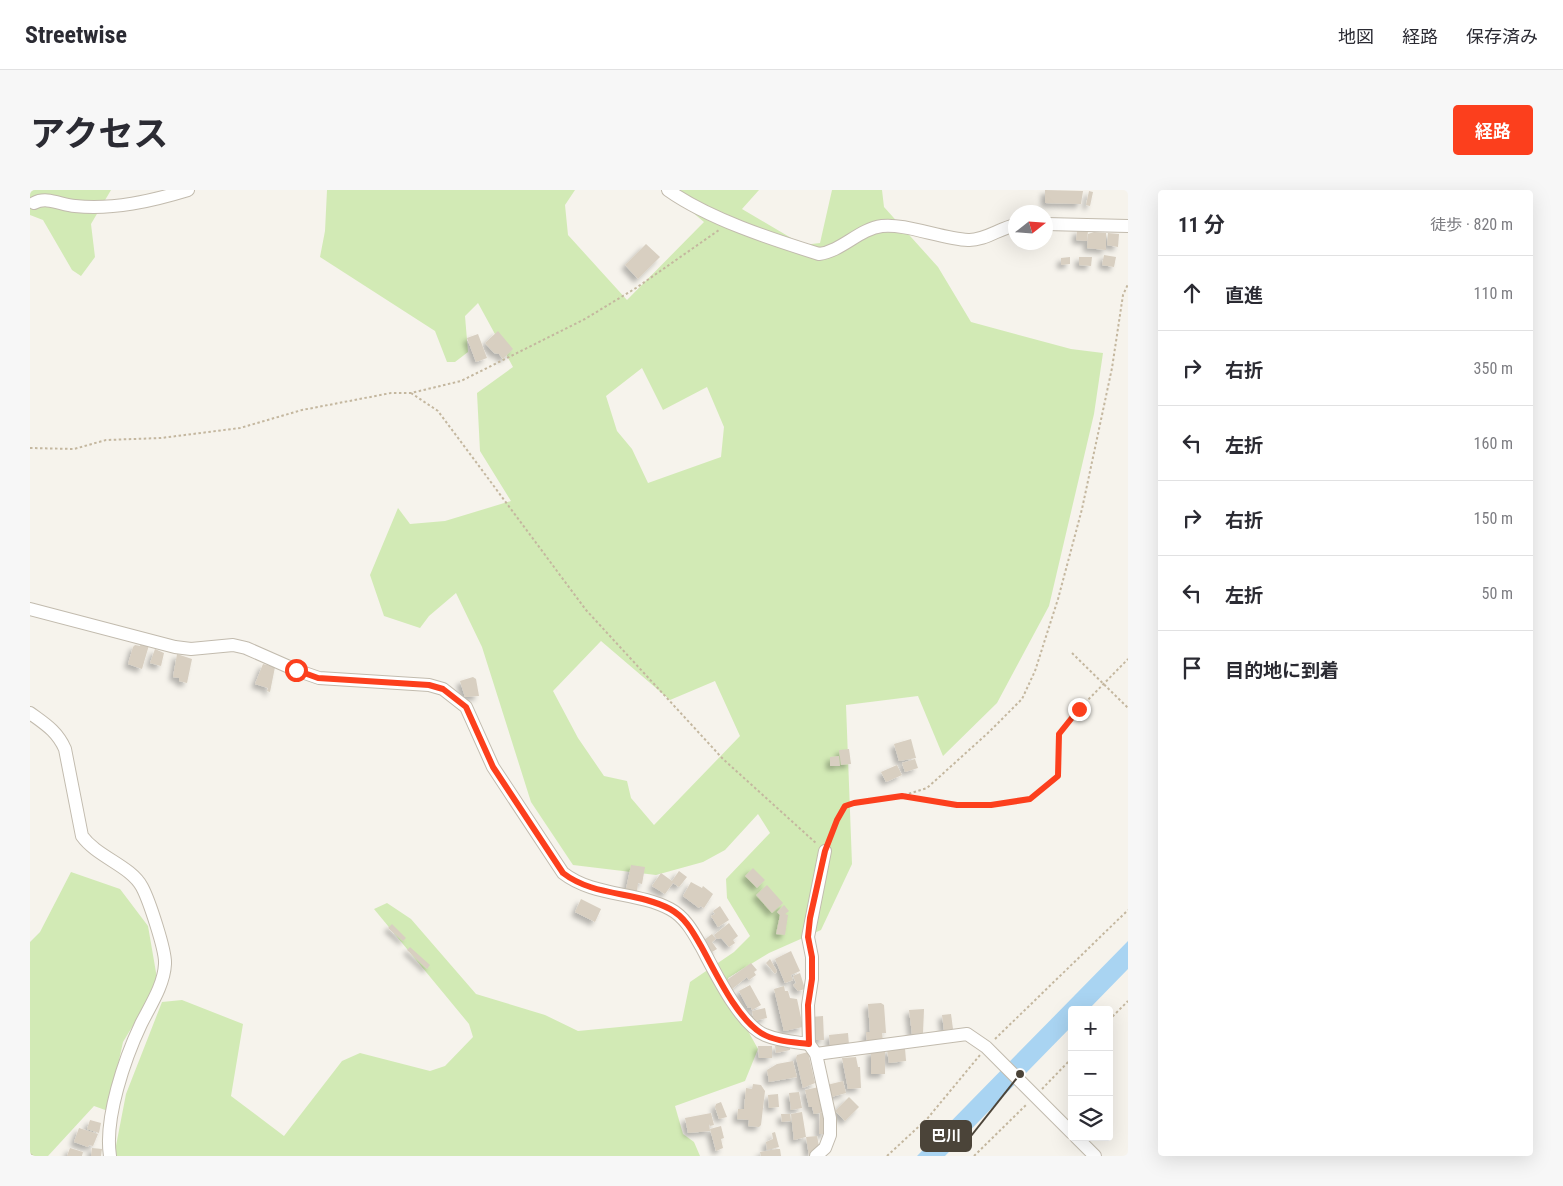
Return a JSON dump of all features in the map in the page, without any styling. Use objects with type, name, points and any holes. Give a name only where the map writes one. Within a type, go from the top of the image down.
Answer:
[{"type":"street","points":[[32,206],[41,190]]},
{"type":"street","points":[[32,206],[44,199],[72,206],[98,208],[162,198],[188,190]]},
{"type":"street","points":[[668,190],[682,200],[730,222],[819,254],[829,252],[882,226],[900,227],[970,241],[1008,228]]},
{"type":"street","points":[[1053,224],[1128,226]]},
{"type":"street","points":[[30,609],[175,647],[191,649],[233,645],[246,648],[318,678],[429,685],[443,689],[466,707],[493,767],[563,873],[574,881],[595,889],[670,909],[684,919],[748,1023],[762,1034],[813,1049],[968,1034],[988,1049],[1068,1129]]},
{"type":"street","points":[[30,713],[51,728],[65,749],[82,836],[89,847],[131,875],[143,888],[166,962],[164,976],[130,1047],[111,1115],[107,1139],[110,1156]]},
{"type":"street","points":[[816,1156],[824,1148],[830,1135],[830,1118],[813,1049],[808,1005],[812,964],[808,937],[825,851]]},
{"type":"street","points":[[1080,1141],[1095,1156]]},
{"type":"path","points":[[30,448],[74,449],[106,440],[161,438],[240,428],[302,410],[391,393],[411,393],[460,381],[585,319],[672,264],[730,222]]},
{"type":"path","points":[[411,393],[438,411],[586,610],[723,759],[825,851],[837,820],[845,806],[902,796],[927,788],[989,732],[1022,698],[1035,671],[1058,599],[1082,509],[1112,368],[1121,306],[1128,284]]},
{"type":"path","points":[[1072,654],[1128,708]]},
{"type":"path","points":[[902,796],[957,805],[991,805],[1030,799],[1058,776],[1059,734],[1128,659]]},
{"type":"path","points":[[887,1156],[927,1119],[988,1049],[1128,910]]},
{"type":"path","points":[[1113,1016],[1128,1001]]},
{"type":"path","points":[[974,1156],[1068,1062]]},
{"type":"green space","points":[[30,190],[111,190],[91,224],[95,257],[81,276],[72,270],[43,220],[30,215]]},
{"type":"green space","points":[[327,190],[575,190],[565,205],[568,235],[627,300],[704,222],[666,190],[759,190],[742,209],[803,245],[820,243],[832,190],[882,190],[884,207],[938,267],[971,322],[1071,349],[1103,353],[1094,414],[1049,606],[997,703],[943,756],[918,696],[846,705],[852,864],[821,930],[769,953],[728,978],[732,1002],[758,1049],[745,1081],[675,1106],[683,1134],[694,1142],[700,1156],[114,1156],[126,1094],[162,1002],[182,1000],[243,1024],[231,1096],[284,1136],[342,1061],[360,1053],[430,1071],[445,1066],[473,1037],[469,1024],[374,909],[387,903],[411,919],[476,994],[545,1015],[578,1031],[682,1021],[690,982],[734,952],[750,936],[727,898],[726,879],[770,833],[758,814],[725,850],[703,862],[656,875],[573,865],[531,802],[482,647],[456,593],[429,616],[420,628],[384,616],[370,575],[398,508],[410,524],[445,521],[511,501],[480,451],[477,393],[513,367],[478,303],[465,316],[468,352],[455,362],[447,362],[435,331],[320,257],[325,231]],"holes":[[[642,368],[663,410],[707,387],[724,427],[721,457],[648,483],[632,449],[617,431],[606,396]],[[601,641],[670,700],[715,681],[740,736],[654,825],[631,798],[627,781],[604,776],[578,738],[553,691]]]},
{"type":"green space","points":[[71,872],[120,889],[148,926],[158,984],[123,1042],[108,1111],[94,1106],[48,1156],[30,1156],[30,942],[40,932]]},
{"type":"water","points":[[1128,941],[1128,969],[1092,1006],[1068,1006],[1068,1030],[945,1156],[917,1156]]},
{"type":"building","points":[[1045,190],[1083,191],[1081,204],[1045,203]]},
{"type":"building","points":[[1089,191],[1093,192],[1090,206],[1086,205]]},
{"type":"building","points":[[1077,230],[1088,231],[1087,241],[1076,240]]},
{"type":"building","points":[[1094,232],[1106,233],[1106,250],[1087,248],[1088,234]]},
{"type":"building","points":[[1108,233],[1119,234],[1118,247],[1107,245]]},
{"type":"building","points":[[646,244],[660,257],[638,279],[625,265]]},
{"type":"building","points":[[1104,255],[1116,257],[1114,267],[1102,265]]},
{"type":"building","points":[[1070,257],[1070,264],[1061,265],[1061,258]]},
{"type":"building","points":[[1079,257],[1092,257],[1091,266],[1079,265]]},
{"type":"building","points":[[498,331],[513,349],[503,359],[485,343]]},
{"type":"building","points":[[478,334],[487,358],[476,362],[467,338]]},
{"type":"building","points":[[141,643],[149,645],[142,669],[128,664],[133,647],[135,645],[140,646]]},
{"type":"building","points":[[155,649],[164,653],[161,666],[150,663]]},
{"type":"building","points":[[177,654],[192,659],[187,683],[173,677]]},
{"type":"building","points":[[263,664],[275,667],[270,692],[267,691],[268,688],[255,684]]},
{"type":"building","points":[[473,677],[476,679],[479,696],[465,697],[460,681]]},
{"type":"building","points":[[911,739],[916,758],[899,761],[894,744]]},
{"type":"building","points":[[849,749],[851,764],[841,765],[839,750]]},
{"type":"building","points":[[839,756],[840,766],[830,766],[830,757]]},
{"type":"building","points":[[915,759],[918,768],[905,772],[902,763]]},
{"type":"building","points":[[897,765],[902,775],[886,782],[881,772]]},
{"type":"building","points":[[631,865],[645,867],[642,884],[638,883],[637,892],[626,889]]},
{"type":"building","points":[[753,868],[765,880],[757,888],[745,876]]},
{"type":"building","points":[[679,871],[687,877],[679,887],[673,883],[665,894],[652,886],[661,873],[672,881]]},
{"type":"building","points":[[691,882],[702,888],[703,886],[713,894],[704,908],[700,906],[699,908],[683,896]]},
{"type":"building","points":[[767,885],[783,903],[772,913],[756,895]]},
{"type":"building","points":[[581,899],[601,909],[595,922],[575,912]]},
{"type":"building","points":[[784,905],[789,911],[785,914],[788,915],[785,935],[776,934],[780,915],[777,912]]},
{"type":"building","points":[[720,906],[729,920],[718,927],[711,916],[715,914],[713,911]]},
{"type":"building","points":[[729,923],[738,936],[733,940],[735,943],[729,947],[721,938],[717,939],[714,935]]},
{"type":"building","points":[[392,924],[406,938],[403,941],[388,928]]},
{"type":"building","points":[[712,934],[716,939],[712,942],[717,949],[712,952],[704,940]]},
{"type":"building","points":[[410,947],[430,965],[427,969],[407,950]]},
{"type":"building","points":[[791,951],[800,971],[791,975],[793,980],[785,983],[775,959]]},
{"type":"building","points":[[770,959],[777,971],[775,974],[766,963]]},
{"type":"building","points":[[751,963],[757,970],[754,972],[756,975],[749,980],[747,977],[732,989],[727,980]]},
{"type":"building","points":[[800,973],[805,989],[798,991],[793,985],[796,983],[793,976]]},
{"type":"building","points":[[750,985],[761,1005],[752,1010],[751,1007],[748,1008],[739,991]]},
{"type":"building","points":[[784,986],[790,998],[797,999],[803,1027],[784,1031],[774,989]]},
{"type":"building","points":[[881,1003],[884,1005],[886,1033],[882,1033],[883,1042],[867,1043],[866,1032],[870,1032],[868,1004]]},
{"type":"building","points":[[765,1008],[767,1018],[754,1021],[752,1011]]},
{"type":"building","points":[[924,1009],[923,1033],[912,1034],[909,1010]]},
{"type":"building","points":[[951,1014],[953,1029],[944,1030],[942,1015]]},
{"type":"building","points":[[823,1016],[824,1040],[812,1040],[811,1017]]},
{"type":"building","points":[[848,1033],[849,1045],[830,1045],[829,1035]]},
{"type":"building","points":[[790,1045],[790,1050],[776,1053],[775,1046]]},
{"type":"building","points":[[758,1046],[772,1046],[772,1058],[759,1058]]},
{"type":"building","points":[[905,1048],[906,1061],[889,1063],[887,1050]]},
{"type":"building","points":[[871,1051],[885,1051],[885,1074],[871,1074]]},
{"type":"building","points":[[808,1052],[815,1083],[803,1088],[796,1058],[797,1055]]},
{"type":"building","points":[[856,1057],[858,1067],[860,1067],[861,1088],[848,1089],[842,1058]]},
{"type":"building","points":[[793,1061],[797,1077],[769,1082],[767,1070],[777,1064]]},
{"type":"building","points":[[843,1081],[846,1093],[831,1097],[827,1085]]},
{"type":"building","points":[[753,1084],[761,1085],[765,1091],[761,1125],[759,1127],[748,1126],[749,1120],[737,1119],[738,1109],[744,1109],[746,1088],[752,1089]]},
{"type":"building","points":[[819,1087],[825,1112],[814,1114],[812,1107],[809,1107],[805,1090]]},
{"type":"building","points":[[799,1092],[802,1108],[791,1110],[789,1093]]},
{"type":"building","points":[[778,1094],[779,1107],[769,1108],[768,1095]]},
{"type":"building","points":[[849,1097],[859,1107],[845,1121],[835,1111]]},
{"type":"building","points":[[721,1102],[727,1117],[719,1119],[715,1107],[716,1104]]},
{"type":"building","points":[[802,1112],[806,1137],[794,1140],[791,1114]]},
{"type":"building","points":[[711,1113],[714,1125],[710,1126],[709,1124],[710,1131],[688,1133],[685,1118]]},
{"type":"building","points":[[820,1113],[825,1113],[826,1134],[819,1134]]},
{"type":"building","points":[[781,1114],[790,1114],[791,1121],[782,1122]]},
{"type":"building","points":[[90,1120],[101,1123],[99,1133],[87,1129]]},
{"type":"building","points":[[721,1126],[724,1138],[721,1139],[723,1148],[716,1151],[710,1129]]},
{"type":"building","points":[[79,1128],[98,1134],[93,1146],[89,1145],[88,1147],[74,1142]]},
{"type":"building","points":[[775,1132],[779,1147],[767,1150],[766,1142],[773,1139],[772,1133]]},
{"type":"building","points":[[817,1136],[819,1146],[809,1156],[806,1137]]},
{"type":"building","points":[[70,1148],[83,1152],[82,1156],[67,1156]]},
{"type":"building","points":[[92,1148],[102,1149],[101,1156],[91,1156]]},
{"type":"building","points":[[780,1149],[781,1156],[761,1156],[760,1152]]},
{"type":"place","name":"巴川","points":[[1020,1074]]},
{"type":"route","points":[[296,670],[318,678],[429,685],[443,689],[457,698],[466,707],[493,767],[563,873],[574,881],[595,889],[654,903],[670,909],[684,919],[748,1023],[762,1034],[780,1040],[809,1044],[808,1005],[812,979],[812,957],[808,937],[810,918],[825,851],[837,820],[845,806],[902,796],[957,805],[991,805],[1030,799],[1047,787],[1058,776],[1060,769],[1059,734],[1079,709]]}]
